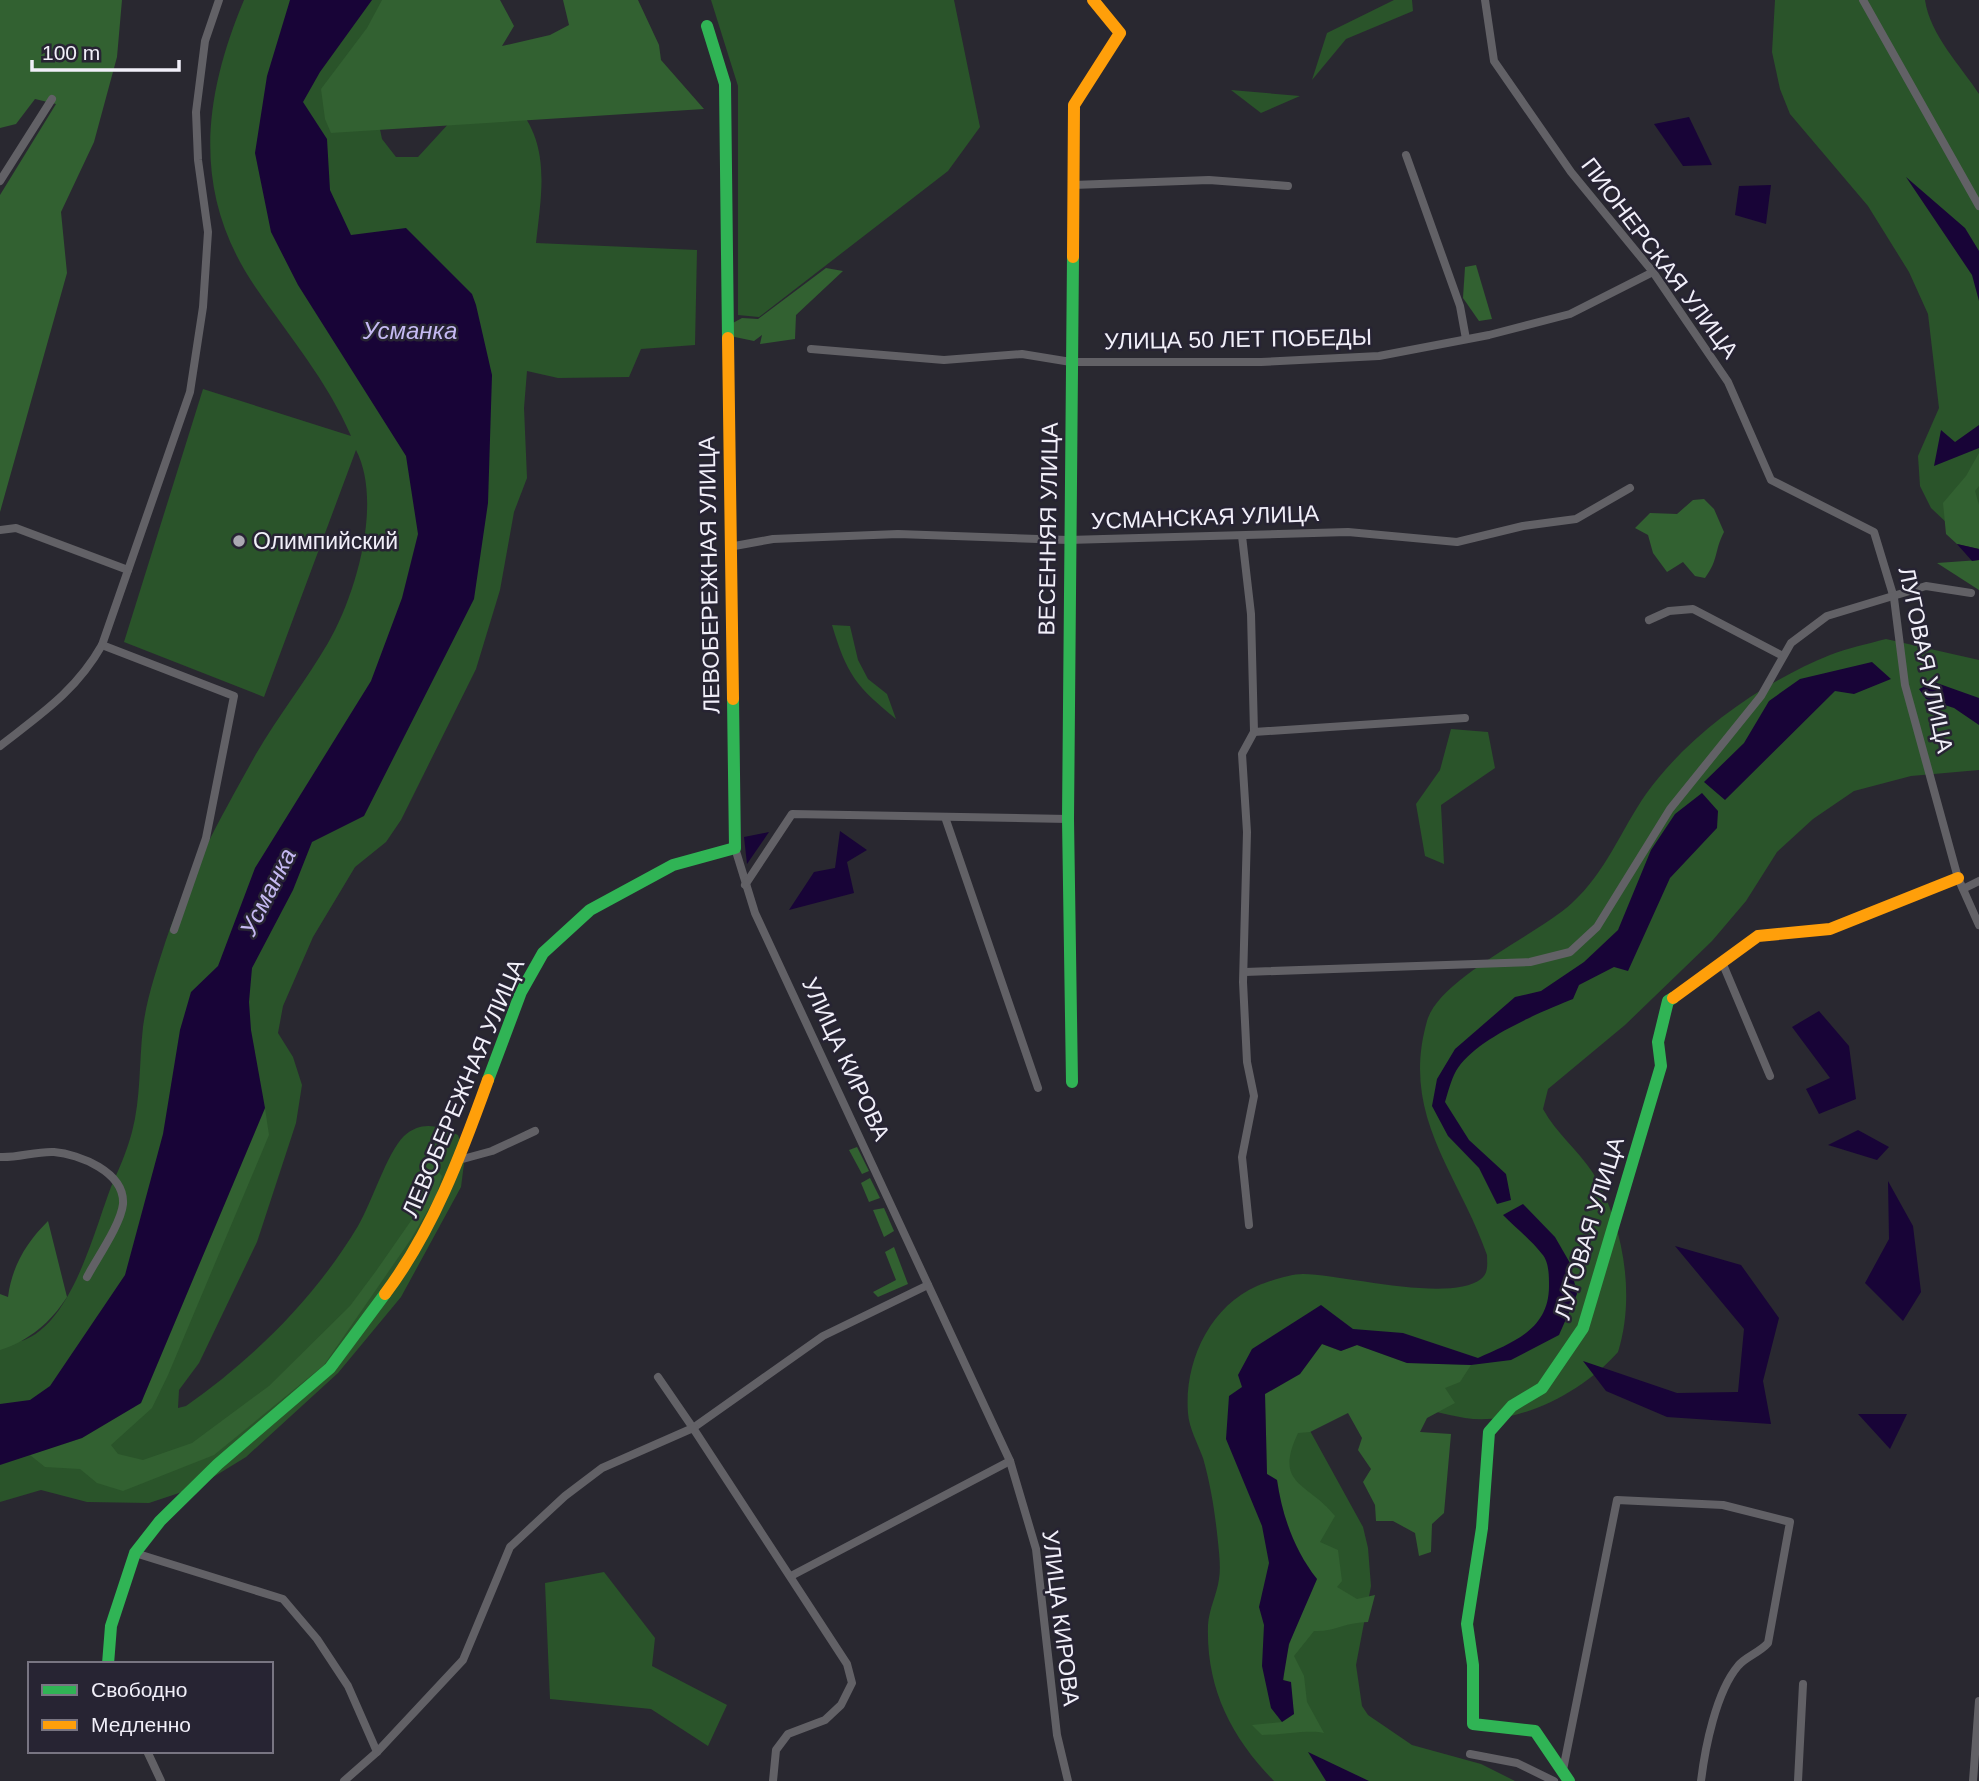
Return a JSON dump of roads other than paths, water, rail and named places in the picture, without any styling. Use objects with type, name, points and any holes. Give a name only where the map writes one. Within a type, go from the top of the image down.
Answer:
[{"type":"street","points":[[0,746],[65,696],[86,673],[102,645],[190,392],[203,307],[208,232],[198,160],[197,113],[205,41],[219,0]]},
{"type":"street","name":"ВЕСЕННЯЯ УЛИЦА","points":[[1072,1082],[1068,540],[1074,105],[1120,33],[1093,0]]},
{"type":"street","name":"ПИОНЕРСКАЯ УЛИЦА","points":[[1485,0],[1494,61],[1572,172],[1653,272],[1728,382],[1771,480],[1874,532]]},
{"type":"street","points":[[1863,0],[1979,206]]},
{"type":"street","name":"ЛЕВОБЕРЕЖНАЯ УЛИЦА","points":[[108,1662],[111,1626],[135,1553],[160,1521],[218,1464],[330,1368],[409,1262],[459,1160],[521,992],[543,953],[590,910],[673,865],[735,848],[725,84],[708,26]]},
{"type":"street","points":[[0,181],[52,99]]},
{"type":"street","points":[[1406,155],[1460,306],[1466,339]]},
{"type":"street","points":[[1073,185],[1209,180],[1287,186]]},
{"type":"street","name":"УЛИЦА 50 ЛЕТ ПОБЕДЫ","points":[[811,349],[944,360],[1022,354],[1071,362],[1261,362],[1379,356],[1570,314],[1653,272]]},
{"type":"street","name":"УСМАНСКАЯ УЛИЦА","points":[[729,547],[773,539],[898,534],[1068,540],[1348,532],[1457,542],[1523,526],[1576,519],[1630,488]]},
{"type":"street","points":[[0,530],[16,528],[128,570]]},
{"type":"street","name":"ЛУГОВАЯ УЛИЦА","points":[[1874,532],[1894,598],[1905,685],[1960,884],[1979,925]]},
{"type":"street","points":[[1242,536],[1251,614],[1254,732],[1242,754],[1247,832],[1247,1062],[1254,1096],[1242,1157],[1249,1224]]},
{"type":"street","points":[[1245,972],[1530,962],[1570,952],[1597,927],[1670,809],[1761,696],[1791,643],[1827,616],[1894,598],[1926,586],[1972,593]]},
{"type":"street","points":[[1649,620],[1668,611],[1693,609],[1783,656]]},
{"type":"street","points":[[102,645],[234,696],[206,838],[174,930]]},
{"type":"street","points":[[1254,732],[1465,718]]},
{"type":"street","points":[[745,886],[792,814],[1068,819]]},
{"type":"street","points":[[945,817],[1010,1014],[1038,1088]]},
{"type":"street","name":"УЛИЦА КИРОВА","points":[[735,848],[755,913],[1010,1461],[1036,1549],[1057,1735],[1068,1781]]},
{"type":"street","points":[[1960,884],[1979,881]]},
{"type":"street","name":"ЛУГОВАЯ УЛИЦА","points":[[1566,1776],[1535,1731],[1473,1724],[1473,1665],[1467,1624],[1482,1528],[1489,1432],[1512,1406],[1542,1388],[1583,1328],[1661,1066],[1658,1042],[1668,1001],[1758,936],[1830,929],[1960,884]]},
{"type":"street","points":[[1723,962],[1770,1076]]},
{"type":"street","points":[[459,1160],[492,1151],[535,1131]]},
{"type":"street","points":[[0,1157],[52,1152],[72,1155],[107,1173],[119,1189],[123,1203],[87,1277]]},
{"type":"street","points":[[344,1781],[377,1752],[463,1660],[510,1547],[565,1496],[602,1468],[693,1428],[823,1336],[928,1285]]},
{"type":"street","points":[[658,1377],[792,1576],[847,1664],[852,1683],[842,1705],[825,1720],[788,1734],[776,1750],[773,1781]]},
{"type":"street","points":[[792,1576],[1010,1461]]},
{"type":"street","name":"ЛУГОВАЯ УЛИЦА","points":[[1566,1776],[1617,1500],[1723,1505],[1790,1522],[1768,1643],[1761,1651],[1738,1664],[1725,1688],[1712,1729],[1701,1781]]},
{"type":"street","points":[[135,1553],[283,1599],[317,1639],[348,1686],[377,1752]]},
{"type":"street","points":[[1798,1781],[1803,1684]]},
{"type":"street","points":[[1973,1781],[1979,1701]]},
{"type":"street","points":[[148,1753],[161,1781]]},
{"type":"street","points":[[1470,1754],[1517,1763],[1554,1781]]},
{"type":"water","name":"Усманка","points":[[290,0],[372,0],[320,72],[303,102],[327,139],[330,190],[351,235],[406,228],[472,294],[476,305],[492,375],[488,503],[474,599],[364,816],[312,842],[293,890],[252,968],[249,1002],[251,1030],[265,1108],[141,1403],[82,1438],[0,1465],[0,1404],[30,1400],[50,1386],[125,1275],[163,1134],[180,1030],[191,992],[218,966],[255,868],[371,681],[402,598],[418,534],[406,456],[298,285],[271,232],[255,153],[267,76]]},
{"type":"water","points":[[1689,117],[1712,165],[1683,166],[1654,124]]},
{"type":"water","points":[[1906,177],[1965,228],[1979,251],[1979,301],[1972,275]]},
{"type":"water","points":[[1771,185],[1766,224],[1735,215],[1739,186]]},
{"type":"water","points":[[1979,425],[1979,448],[1934,466],[1941,430],[1955,442]]},
{"type":"water","points":[[1957,544],[1979,549],[1979,560],[1972,561]]},
{"type":"water","points":[[1872,662],[1891,679],[1854,694],[1835,691],[1725,800],[1704,782],[1744,743],[1769,701],[1800,679]]},
{"type":"water","points":[[1934,682],[1979,698],[1979,725],[1954,708],[1926,699],[1919,689]]},
{"type":"water","points":[[1702,793],[1718,811],[1717,828],[1670,878],[1628,971],[1614,967],[1579,985],[1573,999],[1509,1028],[1477,1048],[1454,1075],[1445,1102],[1469,1140],[1506,1174],[1511,1200],[1497,1204],[1479,1168],[1448,1136],[1432,1106],[1437,1079],[1455,1049],[1515,997],[1541,991],[1584,962],[1618,930],[1651,850],[1675,814]]},
{"type":"water","points":[[840,831],[867,850],[847,862],[854,893],[789,910],[814,872],[835,868]]},
{"type":"water","points":[[769,832],[747,864],[744,837]]},
{"type":"water","points":[[1819,1011],[1849,1046],[1856,1099],[1819,1114],[1806,1089],[1830,1078],[1792,1027]]},
{"type":"water","points":[[1858,1130],[1889,1147],[1877,1160],[1828,1145]]},
{"type":"water","points":[[1888,1181],[1913,1226],[1921,1292],[1903,1321],[1865,1283],[1889,1239]]},
{"type":"water","points":[[1523,1204],[1555,1237],[1570,1263],[1577,1294],[1559,1335],[1511,1360],[1471,1365],[1407,1363],[1357,1345],[1341,1351],[1322,1344],[1300,1374],[1265,1394],[1267,1474],[1277,1480],[1290,1532],[1317,1579],[1289,1644],[1283,1680],[1291,1682],[1294,1714],[1282,1722],[1271,1708],[1262,1666],[1264,1625],[1259,1607],[1269,1563],[1262,1526],[1226,1439],[1229,1396],[1242,1387],[1238,1375],[1252,1349],[1321,1305],[1353,1329],[1403,1333],[1478,1358],[1516,1340],[1536,1324],[1543,1314],[1549,1286],[1544,1257],[1503,1215]]},
{"type":"water","points":[[1675,1246],[1741,1265],[1779,1318],[1763,1381],[1771,1424],[1667,1417],[1606,1391],[1583,1361],[1677,1393],[1738,1392],[1744,1329]]},
{"type":"water","points":[[1858,1414],[1907,1414],[1890,1449]]},
{"type":"water","points":[[1308,1752],[1369,1781],[1326,1781]]},
{"type":"place","name":"Олимпийский","points":[[239,541]]}]
